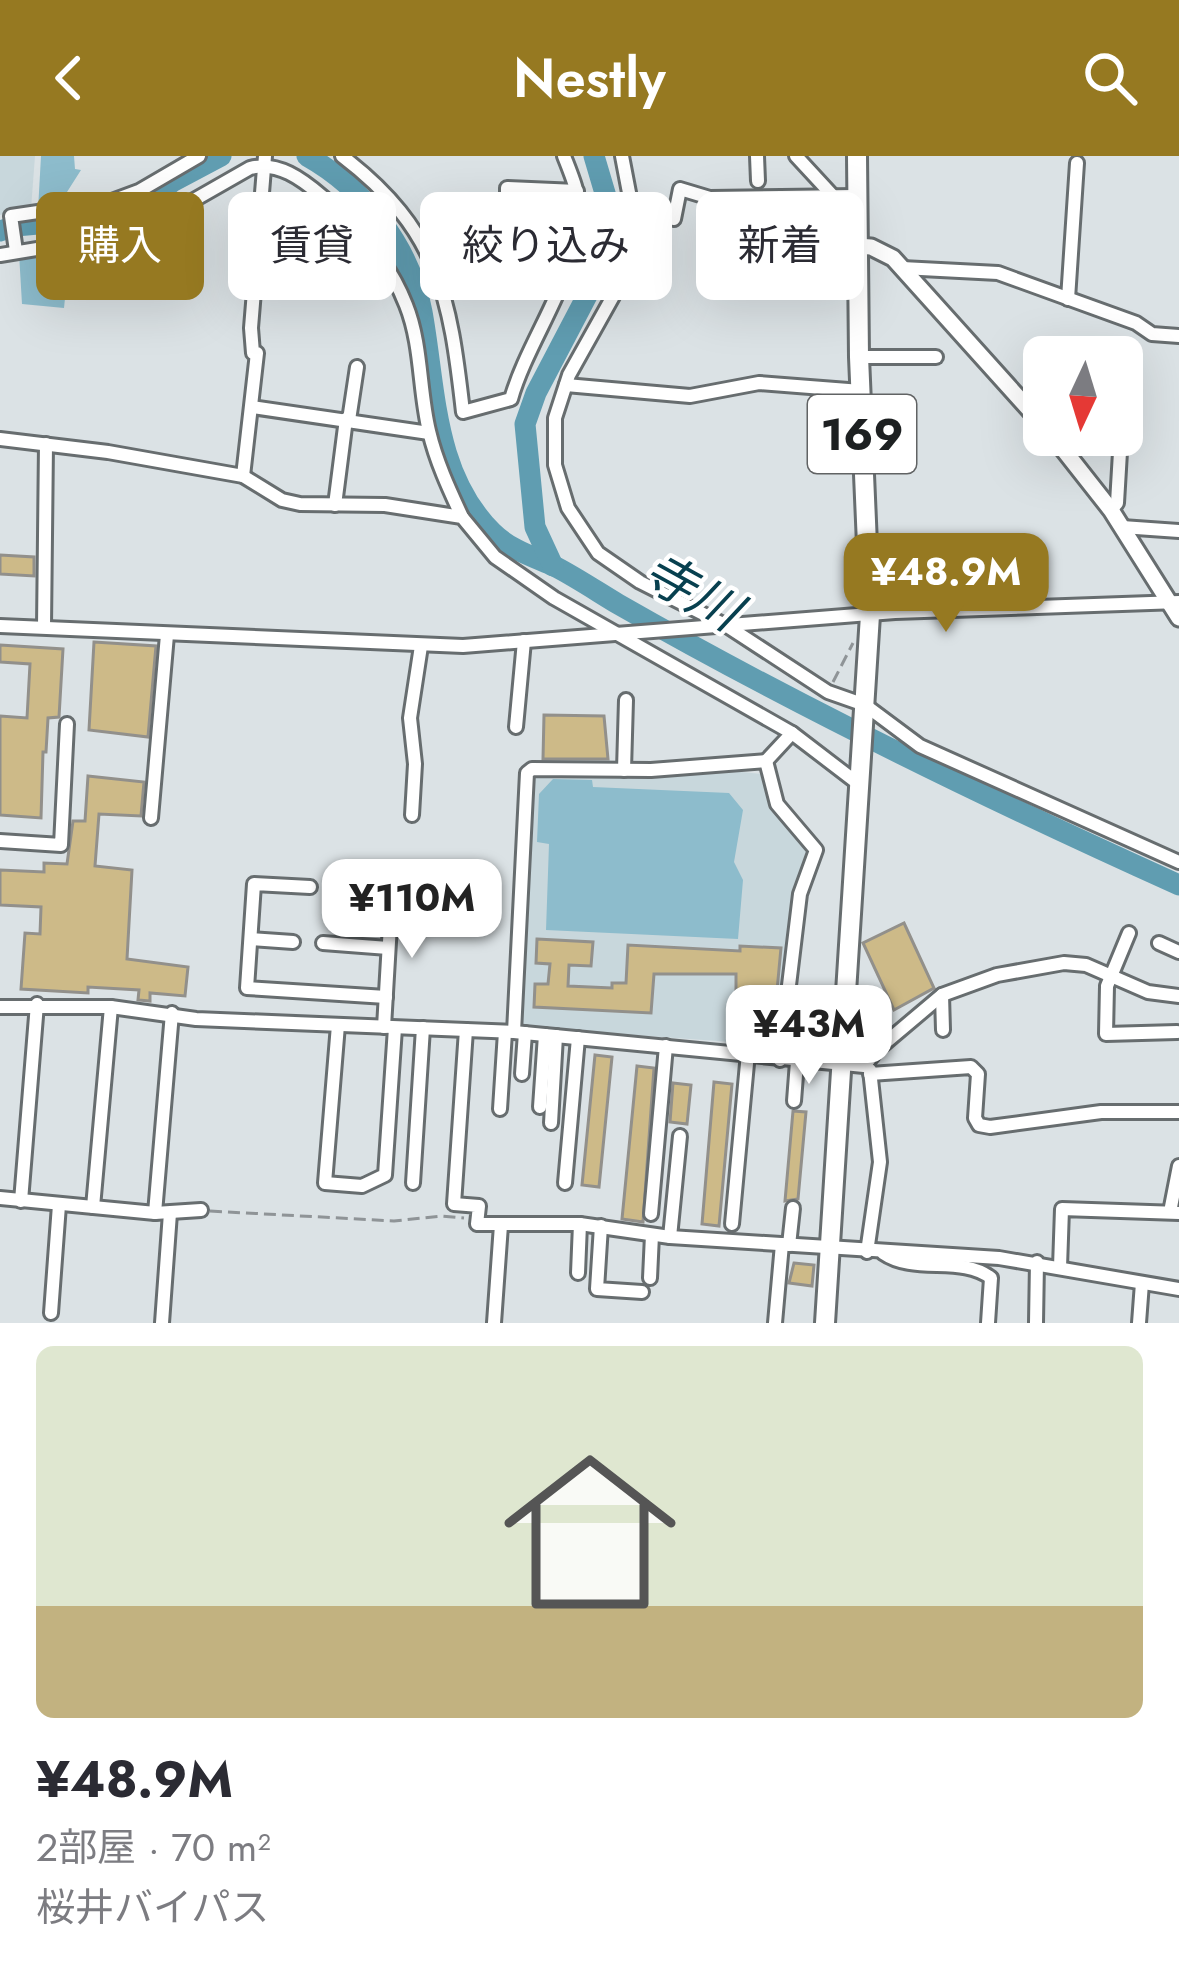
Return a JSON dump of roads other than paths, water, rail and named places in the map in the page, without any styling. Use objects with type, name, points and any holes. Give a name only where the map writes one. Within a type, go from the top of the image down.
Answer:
[{"type":"highway","name":"169","points":[[856,192],[857,156]]},
{"type":"highway","name":"169","points":[[825,1323],[870,615],[857,300]]},
{"type":"main road","points":[[864,248],[881,251],[902,268],[1023,403]]},
{"type":"main road","points":[[1069,456],[1176,608]]},
{"type":"street","points":[[16,249],[11,216],[112,201],[199,156]]},
{"type":"street","points":[[342,156],[376,182],[420,238]]},
{"type":"street","points":[[507,192],[507,188],[577,190],[564,156]]},
{"type":"street","points":[[622,156],[631,203],[626,272],[566,385],[555,418],[555,465],[568,508],[598,553],[828,692],[864,708],[920,746],[1179,862]]},
{"type":"street","points":[[757,156],[758,181]]},
{"type":"street","points":[[796,156],[829,192]]},
{"type":"street","points":[[0,255],[122,235],[152,224],[212,186],[264,161]]},
{"type":"street","points":[[243,476],[257,353],[253,353],[251,328],[264,161]]},
{"type":"street","points":[[264,161],[310,185],[350,219],[389,271],[416,336],[429,433],[462,517],[495,557],[615,634],[792,733],[860,781]]},
{"type":"street","points":[[1068,298],[1076,163]]},
{"type":"street","points":[[674,219],[680,189],[696,194]]},
{"type":"street","points":[[902,268],[998,273],[1136,322],[1152,334],[1179,336]]},
{"type":"street","points":[[446,300],[463,412],[511,399],[522,360],[551,300]]},
{"type":"street","points":[[859,357],[936,357]]},
{"type":"street","points":[[335,505],[357,367]]},
{"type":"street","points":[[566,385],[690,396],[759,383],[861,391]]},
{"type":"street","points":[[252,406],[429,433]]},
{"type":"street","points":[[0,439],[243,476],[282,500],[385,506],[462,517]]},
{"type":"street","points":[[44,627],[46,444]]},
{"type":"street","points":[[1111,510],[1117,503],[1119,456]]},
{"type":"street","points":[[1123,527],[1179,532]]},
{"type":"street","points":[[0,626],[421,646],[870,615],[1176,608]]},
{"type":"street","points":[[151,818],[167,634]]},
{"type":"street","points":[[516,727],[524,641]]},
{"type":"street","points":[[412,814],[415,764],[410,718],[421,646]]},
{"type":"street","points":[[624,770],[626,700]]},
{"type":"street","points":[[0,841],[61,845],[67,724]]},
{"type":"street","points":[[500,1109],[515,1032],[526,773],[532,769],[624,770],[766,761],[792,733]]},
{"type":"street","points":[[766,761],[777,804],[816,850],[800,894],[780,1060]]},
{"type":"street","points":[[310,887],[254,884],[247,988],[386,997]]},
{"type":"street","points":[[336,888],[392,891],[385,1175],[362,1186],[325,1183],[338,1025]]},
{"type":"street","points":[[1129,933],[1110,975],[1106,1034],[1177,1032]]},
{"type":"street","points":[[250,939],[293,942]]},
{"type":"street","points":[[1159,943],[1179,952]]},
{"type":"street","points":[[323,944],[388,948]]},
{"type":"street","points":[[874,1252],[880,1162],[867,1070],[878,1049],[942,995],[997,975],[1064,963],[1086,965],[1148,992],[1179,996]]},
{"type":"street","points":[[942,995],[943,1030]]},
{"type":"street","points":[[21,1202],[37,1004]]},
{"type":"street","points":[[0,1007],[111,1007],[196,1019],[515,1032],[867,1070],[971,1067],[978,1074],[975,1118],[979,1125],[990,1127],[1101,1112],[1179,1112]]},
{"type":"street","points":[[93,1207],[111,1007]]},
{"type":"street","points":[[162,1323],[172,1013]]},
{"type":"street","points":[[412,1183],[423,1028]]},
{"type":"street","points":[[466,1030],[454,1204],[479,1206],[477,1225],[580,1223],[670,1237],[1037,1262],[1090,1276],[1179,1289]]},
{"type":"street","points":[[515,1032],[522,1074]]},
{"type":"street","points":[[540,1107],[551,1035]]},
{"type":"street","points":[[551,1035],[551,1123]]},
{"type":"street","points":[[565,1183],[578,1038]]},
{"type":"street","points":[[651,1214],[666,1046]]},
{"type":"street","points":[[732,1224],[748,1054]]},
{"type":"street","points":[[794,1100],[797,1062]]},
{"type":"street","points":[[670,1237],[680,1136]]},
{"type":"street","points":[[1060,1267],[1062,1209],[1174,1213],[1179,1166]]},
{"type":"street","points":[[0,1198],[163,1213],[200,1210]]},
{"type":"street","points":[[52,1312],[58,1204]]},
{"type":"street","points":[[775,1323],[793,1208]]},
{"type":"street","points":[[578,1273],[580,1223]]},
{"type":"street","points":[[494,1323],[501,1226]]},
{"type":"street","points":[[601,1226],[597,1289],[642,1292]]},
{"type":"street","points":[[650,1278],[652,1235]]},
{"type":"street","points":[[874,1252],[897,1263],[980,1269],[991,1278],[988,1323]]},
{"type":"street","points":[[1036,1323],[1037,1262]]},
{"type":"street","points":[[1139,1323],[1142,1283]]},
{"type":"waterway","points":[[0,231],[115,217],[140,208],[172,182],[221,156]]},
{"type":"waterway","name":"寺川","points":[[307,156],[365,202],[407,265],[422,312],[448,457],[473,509],[499,538],[825,716],[1179,885]]},
{"type":"waterway","name":"寺川","points":[[553,566],[535,527],[525,424],[536,393],[602,267],[610,210],[594,156]]}]
